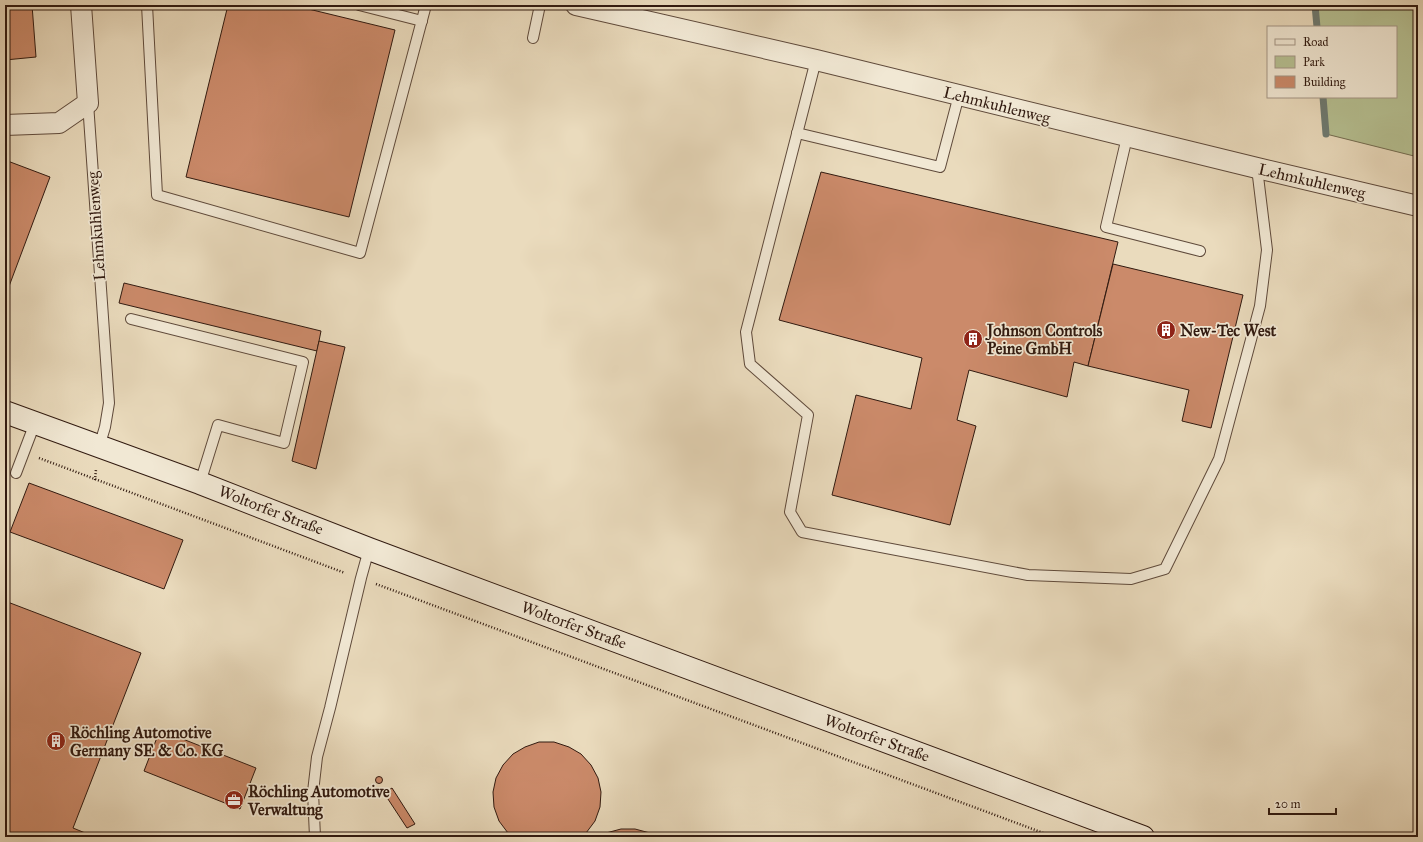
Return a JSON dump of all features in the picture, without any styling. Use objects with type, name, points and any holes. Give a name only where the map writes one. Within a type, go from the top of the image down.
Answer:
[{"type":"main road","name":"Woltorfer Straße","points":[[5,412],[200,483],[369,549],[1143,837]]},
{"type":"street","name":"Lehmkuhlenweg","points":[[81,5],[88,103]]},
{"type":"street","name":"Lehmkuhlenweg","points":[[576,5],[816,60],[1128,137],[1418,206]]},
{"type":"street","points":[[5,125],[59,122],[88,103]]},
{"type":"lane","points":[[147,5],[157,195],[360,253],[426,5]]},
{"type":"lane","points":[[358,5],[422,21]]},
{"type":"lane","points":[[533,38],[540,5]]},
{"type":"lane","points":[[816,60],[746,332],[750,364],[808,415],[790,512],[802,532],[1028,575],[1131,579],[1165,569],[1219,459],[1260,306],[1267,250],[1257,168]]},
{"type":"lane","points":[[797,133],[940,167],[960,96]]},
{"type":"lane","name":"Lehmkuhlenweg","points":[[88,103],[109,403],[105,427],[99,447]]},
{"type":"lane","points":[[1128,137],[1106,227],[1200,251]]},
{"type":"lane","points":[[131,318],[303,362],[284,443],[218,425],[200,483]]},
{"type":"lane","points":[[16,473],[35,423]]},
{"type":"lane","points":[[315,837],[313,792],[317,757],[360,578],[369,549]]},
{"type":"path","points":[[23,452],[1054,837]]},
{"type":"green space","points":[[1315,5],[1418,5],[1418,157],[1326,134],[1323,98],[1397,98],[1397,26],[1317,26]]},
{"type":"building","points":[[5,5],[32,5],[36,57],[5,60]]},
{"type":"building","points":[[228,5],[292,5],[395,30],[349,217],[186,177]]},
{"type":"building","points":[[5,160],[50,177],[5,297]]},
{"type":"building","name":"Johnson Controls Peine GmbH","points":[[821,172],[1118,242],[1088,366],[1074,362],[1067,397],[969,370],[957,420],[976,426],[950,525],[832,495],[856,395],[911,409],[922,358],[779,320]]},
{"type":"building","name":"New-Tec West","points":[[1113,264],[1243,295],[1211,428],[1182,421],[1189,390],[1088,366]]},
{"type":"building","points":[[124,283],[321,331],[317,351],[119,303]]},
{"type":"building","points":[[319,341],[345,347],[316,469],[292,461]]},
{"type":"building","points":[[29,483],[183,540],[164,589],[10,532]]},
{"type":"building","name":"Röchling Automotive Germany SE & Co. KG","points":[[5,601],[141,653],[73,828],[95,837],[5,837]]},
{"type":"building","points":[[160,730],[256,768],[240,809],[144,771]]},
{"type":"building","points":[[539,742],[554,742],[569,747],[581,754],[591,765],[598,778],[601,792],[600,807],[595,821],[581,837],[513,837],[499,821],[494,807],[493,792],[496,778],[503,765],[513,754],[525,747]]},
{"type":"building","points":[[379,776],[382,777],[382,783],[379,784],[376,783],[375,780],[376,777]]},
{"type":"building","points":[[392,788],[415,824],[407,828],[384,793]]},
{"type":"building","points":[[621,829],[635,829],[650,833],[657,837],[600,837],[606,833]]},
{"type":"waterway","points":[[1315,5],[1317,26]]},
{"type":"waterway","points":[[1323,98],[1326,134]]},
{"type":"place","name":"New-Tec West","points":[[1166,330]]},
{"type":"place","name":"Johnson Controls Peine GmbH","points":[[973,339]]},
{"type":"place","name":"Röchling Automotive Germany SE & Co. KG","points":[[56,741]]},
{"type":"place","name":"Röchling Automotive Verwaltung","points":[[234,800]]}]
